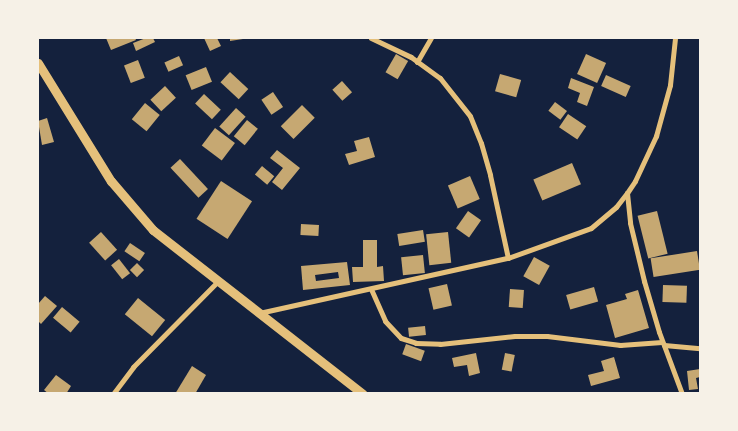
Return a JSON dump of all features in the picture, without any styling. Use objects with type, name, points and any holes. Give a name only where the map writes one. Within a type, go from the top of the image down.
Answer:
[{"type":"street","points":[[371,38],[417,62],[440,78],[470,116],[481,143],[490,175],[508,258]]},
{"type":"street","points":[[417,62],[432,38]]},
{"type":"street","points":[[259,313],[508,258],[591,228],[616,207],[635,181],[656,136],[670,85],[675,38]]},
{"type":"street","points":[[38,63],[111,181],[152,230],[363,394]]},
{"type":"street","points":[[627,192],[630,224],[663,344],[682,394]]},
{"type":"street","points":[[113,394],[133,367],[218,281]]},
{"type":"street","points":[[371,289],[385,321],[401,338],[416,343],[440,344],[515,336],[547,336],[620,345],[663,344],[700,348]]},
{"type":"building","points":[[106,38],[135,38],[136,40],[111,50]]},
{"type":"building","points":[[146,38],[153,38],[155,42],[136,51],[133,43]]},
{"type":"building","points":[[204,38],[217,38],[221,46],[210,51]]},
{"type":"building","points":[[230,38],[243,38],[243,39],[230,41]]},
{"type":"building","points":[[396,54],[408,61],[398,79],[386,72]]},
{"type":"building","points":[[586,54],[606,63],[597,83],[577,74]]},
{"type":"building","points":[[179,56],[183,65],[168,72],[164,63]]},
{"type":"building","points":[[138,60],[145,78],[131,83],[124,65]]},
{"type":"building","points":[[206,67],[212,82],[192,90],[186,75]]},
{"type":"building","points":[[230,72],[248,89],[239,99],[220,82]]},
{"type":"building","points":[[500,74],[521,80],[516,97],[495,91]]},
{"type":"building","points":[[606,75],[631,86],[626,97],[601,86]]},
{"type":"building","points":[[571,78],[594,87],[587,106],[577,102],[580,93],[568,88]]},
{"type":"building","points":[[342,81],[352,92],[342,101],[332,90]]},
{"type":"building","points":[[165,86],[176,98],[161,111],[150,100]]},
{"type":"building","points":[[273,92],[283,107],[271,115],[261,100]]},
{"type":"building","points":[[204,94],[221,110],[212,119],[195,104]]},
{"type":"building","points":[[555,102],[567,111],[560,120],[548,111]]},
{"type":"building","points":[[145,103],[160,115],[147,131],[132,119]]},
{"type":"building","points":[[302,105],[315,118],[294,139],[281,126]]},
{"type":"building","points":[[236,108],[246,117],[229,135],[219,127]]},
{"type":"building","points":[[568,114],[586,126],[577,140],[559,127]]},
{"type":"building","points":[[47,118],[54,142],[42,145],[38,121]]},
{"type":"building","points":[[247,120],[258,129],[245,145],[234,136]]},
{"type":"building","points":[[215,128],[235,143],[222,161],[202,146]]},
{"type":"building","points":[[369,137],[375,157],[349,165],[345,154],[357,151],[354,141]]},
{"type":"building","points":[[277,150],[300,168],[282,190],[272,182],[283,168],[270,158]]},
{"type":"building","points":[[180,159],[208,189],[198,198],[170,168]]},
{"type":"building","points":[[572,163],[581,184],[542,201],[533,179]]},
{"type":"building","points":[[262,166],[274,176],[267,185],[255,174]]},
{"type":"building","points":[[470,176],[480,199],[458,208],[448,185]]},
{"type":"building","points":[[221,181],[252,201],[228,239],[196,219]]},
{"type":"building","points":[[468,211],[481,220],[469,237],[456,228]]},
{"type":"building","points":[[657,211],[668,254],[648,259],[638,216]]},
{"type":"building","points":[[301,224],[319,225],[318,236],[300,235]]},
{"type":"building","points":[[423,230],[425,242],[399,246],[397,234]]},
{"type":"building","points":[[101,232],[117,250],[105,261],[89,243]]},
{"type":"building","points":[[448,232],[451,263],[429,265],[426,234]]},
{"type":"building","points":[[363,240],[377,240],[377,267],[383,266],[384,281],[353,282],[352,267],[363,267]]},
{"type":"building","points":[[130,243],[145,253],[139,261],[124,251]]},
{"type":"building","points":[[697,251],[700,270],[654,277],[651,258]]},
{"type":"building","points":[[423,255],[425,273],[403,275],[401,257]]},
{"type":"building","points":[[534,257],[550,266],[539,285],[523,276]]},
{"type":"building","points":[[119,259],[130,273],[122,279],[111,265]]},
{"type":"building","points":[[347,262],[350,285],[303,290],[301,266]],"holes":[[[338,272],[339,278],[316,281],[315,275]]]},
{"type":"building","points":[[137,263],[144,270],[137,277],[130,270]]},
{"type":"building","points":[[447,284],[452,305],[433,310],[428,288]]},
{"type":"building","points":[[663,285],[687,286],[686,303],[662,302]]},
{"type":"building","points":[[594,287],[598,301],[570,309],[566,295]]},
{"type":"building","points":[[510,289],[524,290],[523,308],[509,307]]},
{"type":"building","points":[[638,290],[649,328],[615,338],[606,305],[627,299],[625,294]]},
{"type":"building","points":[[45,296],[57,306],[41,324],[38,321],[38,304]]},
{"type":"building","points":[[138,298],[165,320],[152,336],[125,314]]},
{"type":"building","points":[[62,307],[80,322],[71,333],[53,318]]},
{"type":"building","points":[[425,326],[426,335],[409,337],[408,328]]},
{"type":"building","points":[[406,344],[425,351],[421,361],[402,354]]},
{"type":"building","points":[[476,353],[480,373],[469,376],[467,365],[454,367],[452,358]]},
{"type":"building","points":[[505,353],[515,355],[512,372],[502,370]]},
{"type":"building","points":[[614,357],[620,378],[591,386],[588,375],[604,371],[601,361]]},
{"type":"building","points":[[192,366],[206,375],[195,394],[175,394]]},
{"type":"building","points":[[700,369],[700,377],[696,378],[698,389],[689,390],[687,371]]},
{"type":"building","points":[[56,375],[71,386],[66,394],[49,394],[44,390]]}]
